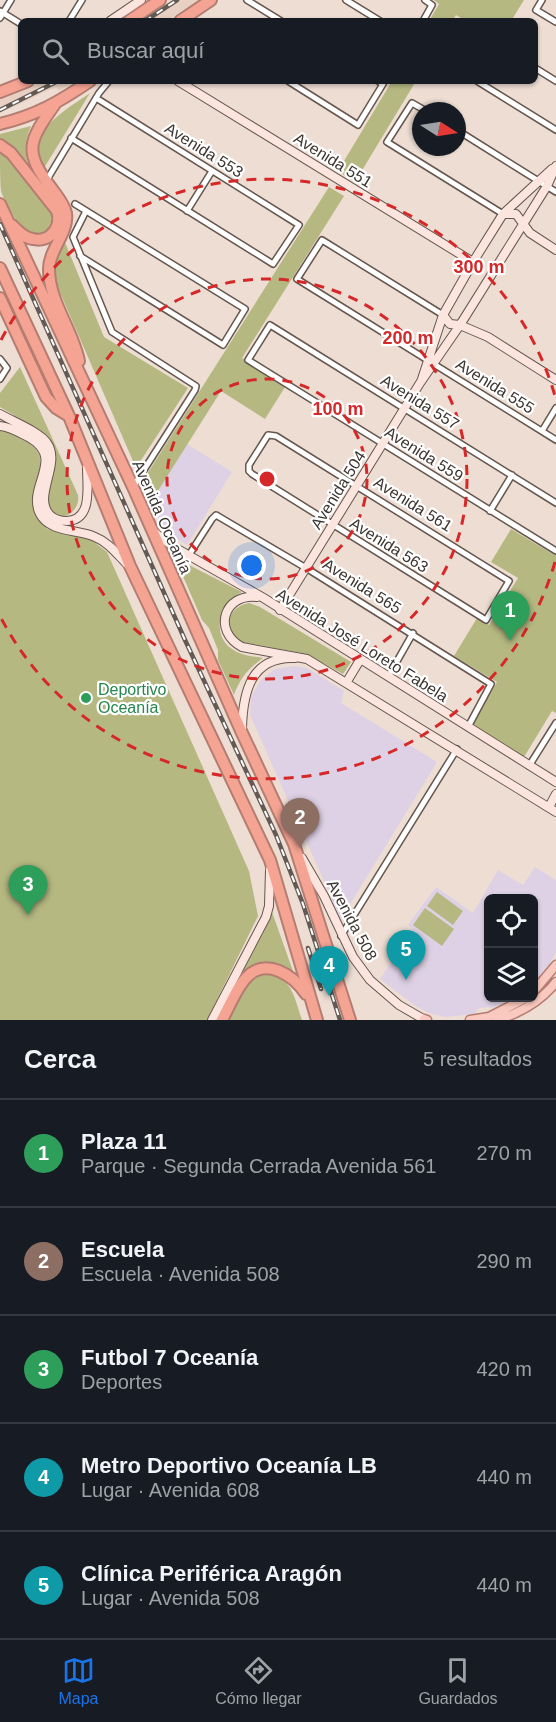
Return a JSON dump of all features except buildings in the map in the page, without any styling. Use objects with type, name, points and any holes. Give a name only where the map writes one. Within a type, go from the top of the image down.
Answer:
[{"type":"highway","points":[[133,18],[160,0]]},
{"type":"highway","points":[[188,18],[211,0]]},
{"type":"highway","points":[[0,92],[19,84]]},
{"type":"highway","points":[[0,124],[28,116],[55,104],[85,84]]},
{"type":"highway","points":[[55,104],[36,134],[33,156],[37,169],[61,201],[66,214],[65,229],[51,254],[50,278],[52,291],[78,357],[82,380]]},
{"type":"highway","points":[[0,145],[10,153],[57,211],[59,220],[54,233],[39,240],[23,235],[8,221]]},
{"type":"highway","name":"Avenida Oceanía","points":[[0,204],[133,487],[294,844],[351,1020]]},
{"type":"highway","points":[[0,268],[69,416],[130,566],[270,860],[317,1020]]},
{"type":"highway","points":[[0,298],[46,397],[56,408],[69,416]]},
{"type":"highway","points":[[222,1020],[249,975],[262,969],[272,969],[296,980],[306,993],[313,1008]]},
{"type":"main road","points":[[538,986],[556,965]]},
{"type":"main road","points":[[497,1020],[511,1016],[534,1004],[556,982]]},
{"type":"main road","points":[[470,1020],[489,1017],[519,1002]]},
{"type":"street","points":[[11,0],[1,14],[18,22]]},
{"type":"street","points":[[71,18],[82,0]]},
{"type":"street","points":[[114,18],[141,0]]},
{"type":"street","points":[[247,0],[276,18]]},
{"type":"street","points":[[346,0],[375,18]]},
{"type":"street","points":[[425,0],[432,5],[425,18]]},
{"type":"street","points":[[543,0],[536,10],[556,22]]},
{"type":"street","points":[[538,70],[556,81]]},
{"type":"street","points":[[48,177],[96,98],[108,84]]},
{"type":"street","name":"Avenida 551","points":[[183,84],[473,262]]},
{"type":"street","points":[[293,84],[358,124],[379,84]]},
{"type":"street","points":[[482,84],[556,130]]},
{"type":"street","name":"Avenida 553","points":[[96,98],[299,225],[273,264],[188,211]]},
{"type":"street","points":[[412,103],[387,142],[503,214],[513,213],[519,216],[530,233],[556,250]]},
{"type":"street","points":[[466,136],[556,192]]},
{"type":"street","points":[[71,138],[188,211],[212,171]]},
{"type":"street","name":"Avenida 504","points":[[280,610],[405,409],[431,362],[460,324],[556,166]]},
{"type":"street","name":"Avenida 504","points":[[431,362],[443,315],[503,214],[543,184]]},
{"type":"street","points":[[75,204],[244,309],[223,345],[80,256]]},
{"type":"street","points":[[86,211],[73,235],[112,332],[196,386],[133,487]]},
{"type":"street","name":"Avenida 555","points":[[443,315],[322,240],[297,279],[556,440]]},
{"type":"street","points":[[443,315],[450,324],[460,324],[488,337],[556,380]]},
{"type":"street","name":"Avenida 559","points":[[270,325],[248,360],[556,551]]},
{"type":"street","name":"Avenida 557","points":[[270,325],[556,503]]},
{"type":"street","points":[[0,359],[7,368],[0,379]]},
{"type":"street","points":[[542,431],[556,408]]},
{"type":"street","points":[[0,414],[41,437],[47,443],[52,457],[44,503],[51,516],[56,519],[70,521],[77,519],[86,507],[87,460]]},
{"type":"street","points":[[0,426],[11,428],[37,442],[45,451],[46,463],[37,497],[37,506],[45,521],[52,526],[94,536],[130,566]]},
{"type":"street","name":"Avenida 563","points":[[271,434],[249,465],[249,471],[486,620]]},
{"type":"street","name":"Avenida 561","points":[[271,434],[357,484],[509,581],[486,620]]},
{"type":"street","points":[[490,511],[512,476]]},
{"type":"street","name":"Avenida 565","points":[[189,555],[216,515],[413,633],[491,684],[468,727]]},
{"type":"street","name":"Avenida José Loreto Fabela","points":[[153,532],[262,597],[556,782]]},
{"type":"street","points":[[262,597],[249,596],[238,599],[227,611],[224,620],[228,636],[242,647],[307,658],[552,810],[556,794]]},
{"type":"street","points":[[388,677],[413,633]]},
{"type":"street","points":[[242,733],[242,704],[253,677],[263,666],[276,660],[307,658]]},
{"type":"street","points":[[346,683],[360,660]]},
{"type":"street","points":[[529,766],[556,723]]},
{"type":"street","points":[[341,936],[457,749]]},
{"type":"street","name":"Avenida 508","points":[[294,844],[324,896],[341,936],[370,980],[399,1005],[425,1020]]},
{"type":"street","points":[[212,1020],[266,917],[270,894],[270,860]]},
{"type":"shaded area","points":[[171,0],[199,0],[171,18],[144,18]]},
{"type":"shaded area","points":[[37,84],[70,84],[59,91],[56,87],[0,113],[0,99]]},
{"type":"shaded area","points":[[187,444],[232,472],[187,545],[163,530],[151,502]]},
{"type":"shaded area","points":[[294,666],[307,668],[344,691],[341,703],[437,762],[341,919],[250,715],[251,697],[260,681],[275,669]]},
{"type":"shaded area","points":[[535,867],[556,880],[556,952],[538,977],[538,894],[484,894],[498,870],[523,885]]},
{"type":"shaded area","points":[[436,887],[473,913],[484,894],[484,1002],[505,1002],[492,1008],[479,1008],[475,1014],[445,1017],[429,1013],[414,1005],[380,979],[413,929],[408,925]]},
{"type":"green space","points":[[434,0],[524,0],[513,18],[461,18],[456,15],[454,18],[431,18],[439,4]]},
{"type":"green space","points":[[390,84],[414,84],[355,182],[338,171]]},
{"type":"green space","points":[[90,93],[44,168],[39,155],[39,143],[43,133],[59,115]]},
{"type":"green space","points":[[31,126],[26,148],[30,169],[9,144],[0,138],[0,134]]},
{"type":"green space","points":[[0,150],[50,211],[51,223],[45,232],[31,234],[25,231],[15,219],[1,191]]},
{"type":"green space","points":[[329,187],[344,196],[242,358],[285,387],[265,419],[221,391],[151,502],[142,482]]},
{"type":"green space","points":[[64,240],[104,337],[188,388],[136,468],[55,281],[56,260]]},
{"type":"green space","points":[[20,367],[78,495],[76,507],[68,515],[53,514],[47,503],[55,462],[55,454],[48,439],[0,407],[0,393]]},
{"type":"green space","name":"Deportivo Oceanía","points":[[0,430],[26,441],[35,448],[39,456],[39,474],[34,504],[37,516],[47,529],[89,538],[107,552],[249,871],[258,916],[207,1020],[0,1020]]},
{"type":"green space","points":[[511,529],[556,556],[556,713],[552,711],[524,757],[472,725],[497,682],[454,656],[477,618],[489,625],[518,578],[491,562]]},
{"type":"green space","points":[[175,558],[242,592],[224,610],[221,618],[221,635],[232,649],[263,658],[246,674],[234,695],[218,660],[218,650],[209,628],[202,620]]},
{"type":"green space","points":[[249,603],[260,607],[351,662],[343,674],[307,654],[242,642],[231,632],[229,620],[235,609]]},
{"type":"green space","points":[[437,892],[463,911],[453,925],[427,906]]},
{"type":"green space","points":[[425,908],[454,929],[442,946],[413,925]]},
{"type":"green space","points":[[272,912],[294,974],[285,967],[274,965],[235,985],[264,932]]},
{"type":"green space","points":[[266,974],[275,975],[287,984],[302,1020],[228,1020],[247,986]]},
{"type":"railway","points":[[150,18],[177,0]]},
{"type":"railway","points":[[0,110],[52,84]]},
{"type":"railway","points":[[0,224],[185,640],[276,835],[303,904],[340,1020]]},
{"type":"railway","points":[[308,948],[321,989]]},
{"type":"place","name":"Plaza 11","points":[[510,641]]},
{"type":"place","name":"Deportivo Oceanía","points":[[86,698]]},
{"type":"place","name":"Escuela","points":[[300,848]]},
{"type":"place","name":"Futbol 7 Oceanía","points":[[28,915]]},
{"type":"place","name":"Clínica Periférica Aragón","points":[[406,980]]},
{"type":"place","name":"Metro Deportivo Oceanía LB","points":[[329,996]]}]
